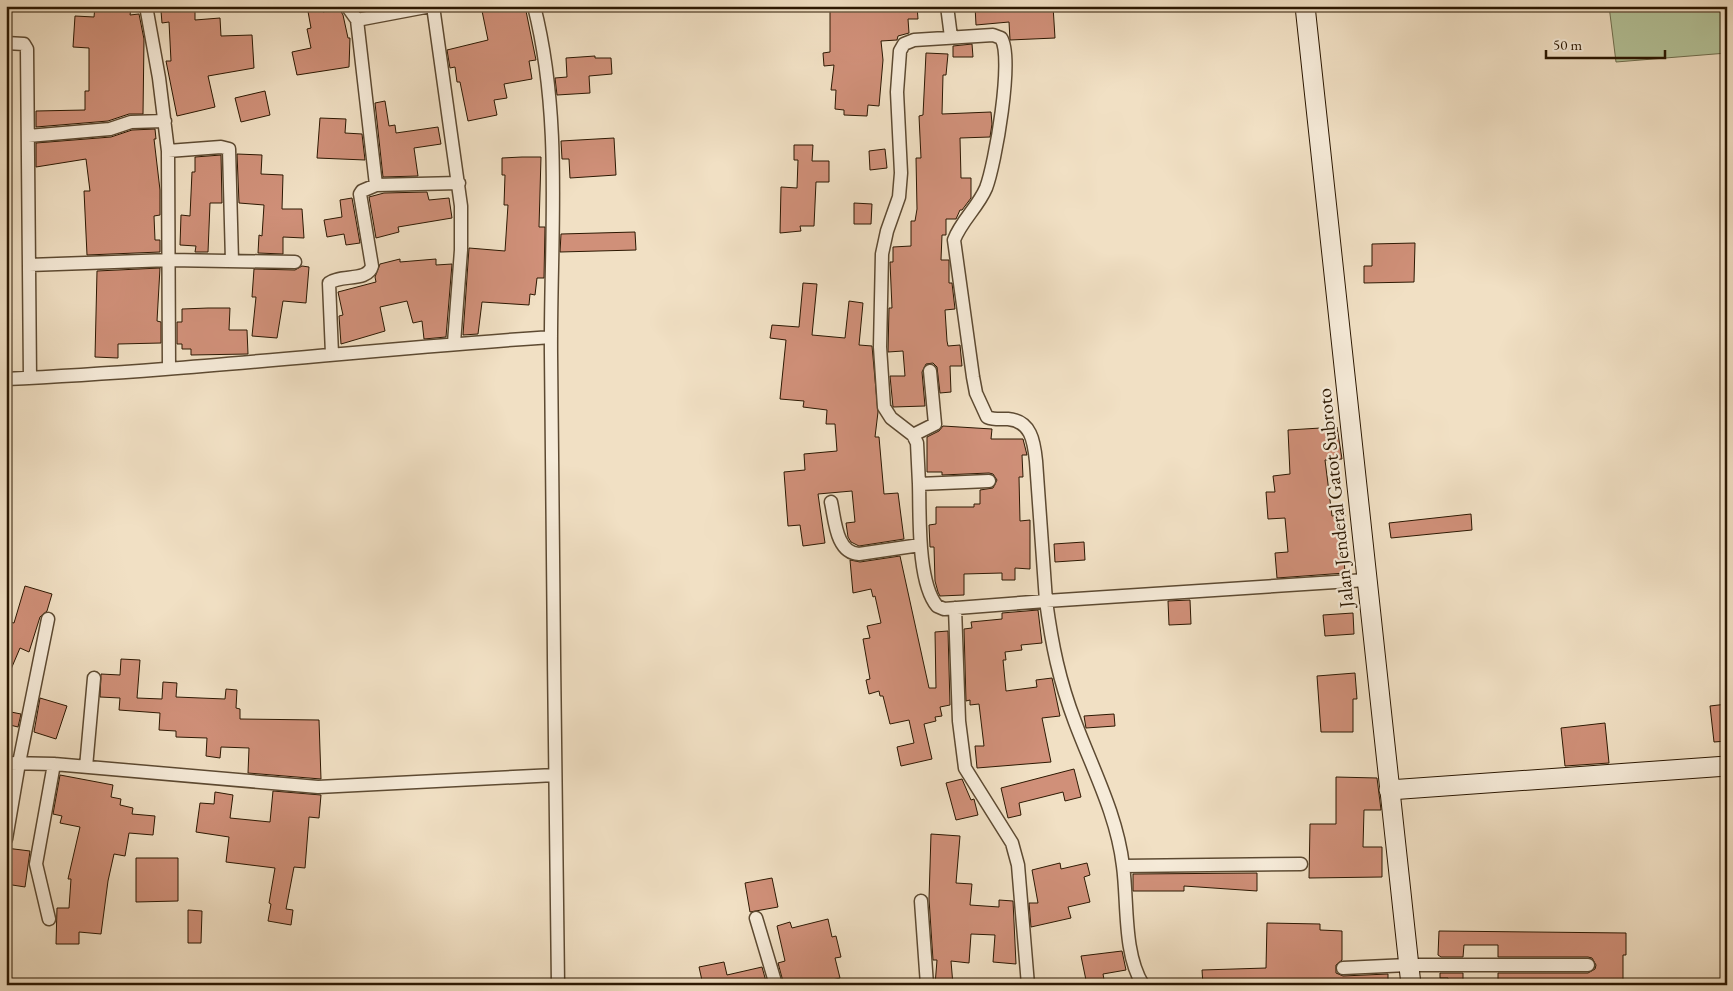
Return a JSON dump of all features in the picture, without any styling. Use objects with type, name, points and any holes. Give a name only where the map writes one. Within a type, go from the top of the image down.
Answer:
[{"type":"main road","name":"Jalan Jenderal Gatot Subroto","points":[[1305,6],[1410,985]]},
{"type":"main road","points":[[1390,790],[1727,766]]},
{"type":"street","points":[[146,6],[168,150],[169,368]]},
{"type":"street","points":[[347,6],[357,20],[376,186]]},
{"type":"street","points":[[357,20],[432,6],[459,183],[462,228],[454,343]]},
{"type":"street","points":[[534,6],[547,66],[551,105],[551,337],[558,985]]},
{"type":"street","points":[[947,6],[951,37]]},
{"type":"street","points":[[1143,985],[1134,968],[1123,892],[1123,866],[1109,804],[1075,723],[1056,668],[1046,601],[1033,441],[1026,425],[1019,421],[987,417],[976,393],[954,240],[958,229],[985,189],[992,167],[1003,105],[1006,50],[1003,41],[997,36],[951,37],[908,41],[902,45],[897,92],[899,197],[887,231],[882,254],[879,297],[880,347],[884,407],[891,418],[913,435],[917,443],[920,545],[934,603],[944,609],[1046,601],[1366,580]]},
{"type":"street","points":[[6,43],[24,44],[27,49],[30,378]]},
{"type":"street","points":[[28,136],[110,128],[131,122],[165,121]]},
{"type":"street","points":[[168,150],[221,147],[229,149],[232,261]]},
{"type":"street","points":[[332,354],[329,283],[338,278],[366,275],[370,272],[372,266],[360,194],[362,191],[376,186],[459,183]]},
{"type":"street","points":[[29,266],[170,260],[295,262]]},
{"type":"street","points":[[6,379],[169,368],[454,343],[551,337]]},
{"type":"street","points":[[913,435],[935,424],[930,371]]},
{"type":"street","points":[[919,484],[989,481]]},
{"type":"street","points":[[831,502],[841,542],[845,550],[850,553],[859,554],[920,545]]},
{"type":"street","points":[[955,608],[959,721],[966,768],[1012,843],[1018,866],[1028,985]]},
{"type":"street","points":[[6,839],[12,763],[48,619]]},
{"type":"street","points":[[86,767],[94,678]]},
{"type":"street","points":[[12,763],[54,764],[324,787],[555,775]]},
{"type":"street","points":[[49,920],[36,864],[54,764]]},
{"type":"street","points":[[1123,866],[1301,864]]},
{"type":"street","points":[[921,901],[927,985]]},
{"type":"street","points":[[756,918],[776,985]]},
{"type":"street","points":[[1343,968],[1408,965],[1588,965]]},
{"type":"green space","points":[[1609,6],[1727,6],[1727,53],[1616,62]]},
{"type":"building","points":[[95,6],[131,8],[130,15],[139,14],[144,39],[143,114],[129,114],[108,121],[36,127],[36,111],[85,110],[85,91],[89,91],[89,48],[73,47],[75,16],[94,17]]},
{"type":"building","points":[[307,6],[322,6],[323,12],[339,8],[343,15],[348,38],[350,38],[349,67],[297,75],[292,52],[311,48],[307,29],[311,28]]},
{"type":"building","points":[[481,6],[525,6],[536,60],[529,61],[532,79],[504,84],[507,98],[494,100],[497,115],[468,121],[460,82],[457,82],[455,67],[450,68],[447,50],[488,40]]},
{"type":"building","points":[[830,6],[917,6],[918,19],[908,19],[909,33],[898,36],[897,40],[881,41],[883,60],[879,106],[868,105],[867,116],[844,115],[844,110],[835,109],[836,90],[831,90],[834,65],[824,66],[823,53],[830,52]]},
{"type":"building","points":[[975,6],[1053,6],[1055,38],[1010,40],[1009,22],[976,25]]},
{"type":"building","points":[[195,7],[195,20],[220,18],[221,36],[252,35],[254,68],[208,76],[215,107],[177,116],[166,61],[171,61],[169,22],[162,23],[161,11]]},
{"type":"building","points":[[972,44],[973,57],[953,57],[953,46]]},
{"type":"building","points":[[926,53],[948,54],[946,75],[943,75],[942,114],[991,112],[992,124],[990,137],[960,138],[961,178],[971,178],[971,198],[960,210],[956,219],[946,219],[946,235],[942,235],[941,260],[949,260],[949,283],[952,283],[955,309],[945,310],[947,341],[948,346],[960,345],[962,366],[950,366],[951,392],[940,393],[937,367],[933,363],[926,364],[922,372],[925,406],[893,407],[890,376],[905,376],[903,351],[888,352],[889,308],[892,308],[890,262],[893,262],[893,247],[911,246],[911,221],[915,221],[917,209],[916,158],[921,158],[919,116],[923,115]]},
{"type":"building","points":[[595,56],[595,58],[611,58],[612,74],[589,76],[590,93],[557,95],[555,78],[567,77],[566,58]]},
{"type":"building","points":[[265,91],[270,115],[241,122],[235,98]]},
{"type":"building","points":[[385,101],[389,126],[395,125],[396,133],[438,127],[441,144],[414,148],[418,176],[383,177],[375,103]]},
{"type":"building","points":[[320,118],[346,119],[345,133],[362,134],[365,160],[317,158]]},
{"type":"building","points":[[155,129],[156,139],[154,139],[160,190],[160,215],[154,216],[155,240],[160,240],[160,252],[87,255],[84,191],[90,191],[86,159],[36,167],[36,143],[111,137],[132,130]]},
{"type":"building","points":[[614,138],[616,175],[570,178],[569,159],[562,159],[561,141]]},
{"type":"building","points":[[794,145],[813,145],[812,161],[829,161],[829,182],[816,182],[814,226],[800,226],[801,231],[780,233],[781,187],[797,188],[798,160],[794,160]]},
{"type":"building","points":[[885,149],[887,168],[870,170],[869,151]]},
{"type":"building","points":[[237,154],[262,155],[261,174],[283,175],[282,209],[302,209],[304,238],[283,237],[283,254],[258,253],[259,235],[262,236],[264,205],[239,203]]},
{"type":"building","points":[[221,155],[222,203],[210,203],[208,252],[195,252],[196,246],[180,245],[181,215],[190,216],[192,172],[195,172],[195,157]]},
{"type":"building","points":[[541,157],[539,227],[545,227],[544,278],[537,278],[535,295],[530,294],[529,305],[482,302],[478,334],[463,335],[469,248],[505,251],[508,205],[504,205],[505,175],[502,175],[502,158]]},
{"type":"building","points":[[427,192],[429,200],[449,198],[452,218],[398,227],[399,232],[376,238],[369,197],[384,193]]},
{"type":"building","points":[[352,198],[360,243],[346,245],[344,234],[327,237],[324,220],[342,217],[340,200]]},
{"type":"building","points":[[854,203],[872,204],[871,224],[854,224]]},
{"type":"building","points":[[635,232],[636,250],[560,252],[561,234]]},
{"type":"building","points":[[1415,243],[1414,282],[1364,283],[1364,266],[1372,266],[1372,244]]},
{"type":"building","points":[[400,259],[400,262],[436,259],[436,265],[452,264],[446,337],[424,339],[422,321],[413,323],[407,301],[380,307],[385,331],[341,344],[339,316],[343,315],[338,292],[376,282],[375,277],[380,264]]},
{"type":"building","points":[[302,266],[309,267],[306,303],[283,301],[277,338],[252,336],[256,297],[252,297],[254,269],[295,270]]},
{"type":"building","points":[[160,268],[157,321],[161,322],[161,343],[118,344],[118,358],[95,357],[97,271]]},
{"type":"building","points":[[803,283],[817,284],[812,335],[845,338],[849,301],[863,303],[859,345],[872,346],[878,412],[875,437],[879,437],[884,494],[898,493],[904,539],[859,546],[851,542],[848,537],[846,523],[855,522],[852,491],[818,494],[825,543],[803,546],[800,525],[788,526],[784,472],[805,470],[804,454],[837,451],[835,424],[826,424],[827,410],[803,407],[804,401],[780,399],[786,340],[770,338],[772,325],[799,327]]},
{"type":"building","points":[[230,308],[229,330],[247,330],[248,354],[191,355],[191,349],[182,349],[182,344],[177,344],[177,322],[182,322],[182,309]]},
{"type":"building","points":[[943,426],[992,429],[991,439],[1023,439],[1027,455],[1022,455],[1023,477],[1019,477],[1020,521],[1030,520],[1030,569],[1015,568],[1015,580],[1002,580],[1002,573],[964,574],[964,595],[940,596],[938,592],[935,581],[934,547],[930,547],[929,525],[936,524],[936,507],[974,507],[974,504],[980,504],[980,490],[993,488],[997,480],[993,474],[989,473],[942,475],[942,472],[927,472],[927,437],[939,431]]},
{"type":"building","points":[[1337,427],[1342,459],[1325,460],[1332,516],[1345,515],[1346,532],[1342,532],[1345,573],[1277,578],[1275,553],[1288,552],[1285,518],[1268,519],[1266,492],[1275,492],[1273,476],[1290,474],[1288,430]]},
{"type":"building","points":[[1471,514],[1472,530],[1391,538],[1389,523]]},
{"type":"building","points":[[1084,542],[1085,560],[1055,562],[1054,544]]},
{"type":"building","points":[[900,556],[929,688],[936,688],[935,632],[948,631],[950,705],[940,707],[942,716],[935,717],[936,721],[924,724],[932,759],[901,766],[897,747],[914,743],[909,720],[890,724],[883,696],[880,696],[879,691],[869,694],[866,680],[870,679],[863,639],[870,638],[867,626],[881,623],[875,596],[873,597],[871,589],[853,593],[850,560],[860,562]]},
{"type":"building","points":[[25,586],[52,594],[47,611],[40,617],[29,652],[20,648],[6,681],[6,631],[10,622],[14,623]]},
{"type":"building","points":[[1190,600],[1191,624],[1169,625],[1168,601]]},
{"type":"building","points":[[1038,610],[1042,643],[1021,645],[1022,650],[1005,652],[1006,660],[1003,660],[1006,691],[1037,687],[1036,680],[1052,678],[1060,716],[1042,718],[1051,762],[977,768],[975,746],[984,746],[979,704],[970,705],[970,700],[966,701],[964,629],[972,628],[971,622],[1002,619],[1002,613]]},
{"type":"building","points":[[1353,613],[1354,634],[1325,636],[1323,615]]},
{"type":"building","points":[[121,659],[140,660],[137,698],[162,699],[163,682],[177,683],[176,697],[225,699],[226,689],[237,690],[236,708],[240,709],[240,719],[319,720],[321,779],[248,773],[249,748],[221,747],[220,758],[206,756],[207,738],[176,737],[176,731],[159,730],[160,713],[119,710],[120,698],[100,697],[101,674],[120,675]]},
{"type":"building","points":[[1355,673],[1357,699],[1353,699],[1353,732],[1321,732],[1317,676]]},
{"type":"building","points":[[40,698],[67,706],[56,739],[34,732]]},
{"type":"building","points":[[1727,704],[1727,741],[1714,742],[1710,706]]},
{"type":"building","points":[[6,711],[21,714],[18,727],[6,724]]},
{"type":"building","points":[[1114,714],[1115,726],[1086,728],[1084,716]]},
{"type":"building","points":[[1605,723],[1609,763],[1565,766],[1561,728]]},
{"type":"building","points":[[1074,769],[1081,797],[1065,801],[1063,792],[1019,803],[1021,815],[1008,818],[1001,788]]},
{"type":"building","points":[[60,775],[113,785],[111,797],[121,799],[120,805],[133,808],[132,814],[155,816],[153,835],[129,833],[125,856],[114,854],[108,881],[101,934],[79,932],[79,944],[56,944],[57,908],[69,908],[71,879],[68,879],[80,827],[60,823],[62,816],[53,814]]},
{"type":"building","points":[[1336,777],[1377,778],[1381,810],[1364,810],[1363,847],[1382,847],[1382,877],[1309,878],[1310,824],[1336,824]]},
{"type":"building","points":[[962,779],[971,800],[974,799],[978,815],[956,820],[946,783]]},
{"type":"building","points":[[273,791],[321,795],[319,818],[309,817],[305,868],[294,867],[286,909],[293,910],[291,925],[268,921],[275,868],[226,862],[229,837],[196,832],[200,803],[214,804],[215,792],[233,795],[230,818],[270,822]]},
{"type":"building","points":[[931,834],[960,836],[956,883],[972,884],[970,905],[999,907],[999,900],[1013,901],[1016,964],[993,962],[995,935],[971,934],[969,963],[951,961],[953,985],[935,985],[937,960],[933,960],[929,899]]},
{"type":"building","points":[[6,848],[30,851],[25,887],[6,884]]},
{"type":"building","points":[[136,858],[178,858],[178,901],[136,902]]},
{"type":"building","points":[[1060,863],[1061,869],[1087,863],[1090,875],[1084,877],[1090,902],[1068,907],[1071,918],[1031,927],[1029,903],[1038,903],[1032,870]]},
{"type":"building","points":[[1257,873],[1257,891],[1184,886],[1184,891],[1133,891],[1133,874]]},
{"type":"building","points":[[772,878],[778,907],[750,912],[745,883]]},
{"type":"building","points":[[188,910],[202,911],[201,943],[188,943]]},
{"type":"building","points":[[828,919],[832,937],[836,936],[841,957],[835,958],[840,978],[813,985],[784,985],[778,963],[785,961],[777,926],[790,922],[792,928]]},
{"type":"building","points":[[1267,923],[1320,924],[1320,930],[1342,931],[1342,960],[1336,965],[1336,973],[1343,976],[1388,974],[1388,982],[1370,983],[1370,985],[1203,985],[1202,970],[1266,968]]},
{"type":"building","points":[[1439,931],[1626,933],[1626,955],[1623,955],[1623,985],[1498,985],[1498,973],[1588,973],[1595,969],[1596,965],[1592,958],[1588,957],[1498,957],[1498,945],[1464,945],[1463,957],[1441,957],[1438,955]]},
{"type":"building","points":[[1122,951],[1126,970],[1103,974],[1105,985],[1087,985],[1081,956]]},
{"type":"building","points":[[724,962],[727,975],[762,967],[767,985],[703,985],[699,967]]},
{"type":"building","points":[[1440,973],[1463,973],[1463,985],[1448,985],[1448,978],[1440,978]]}]
